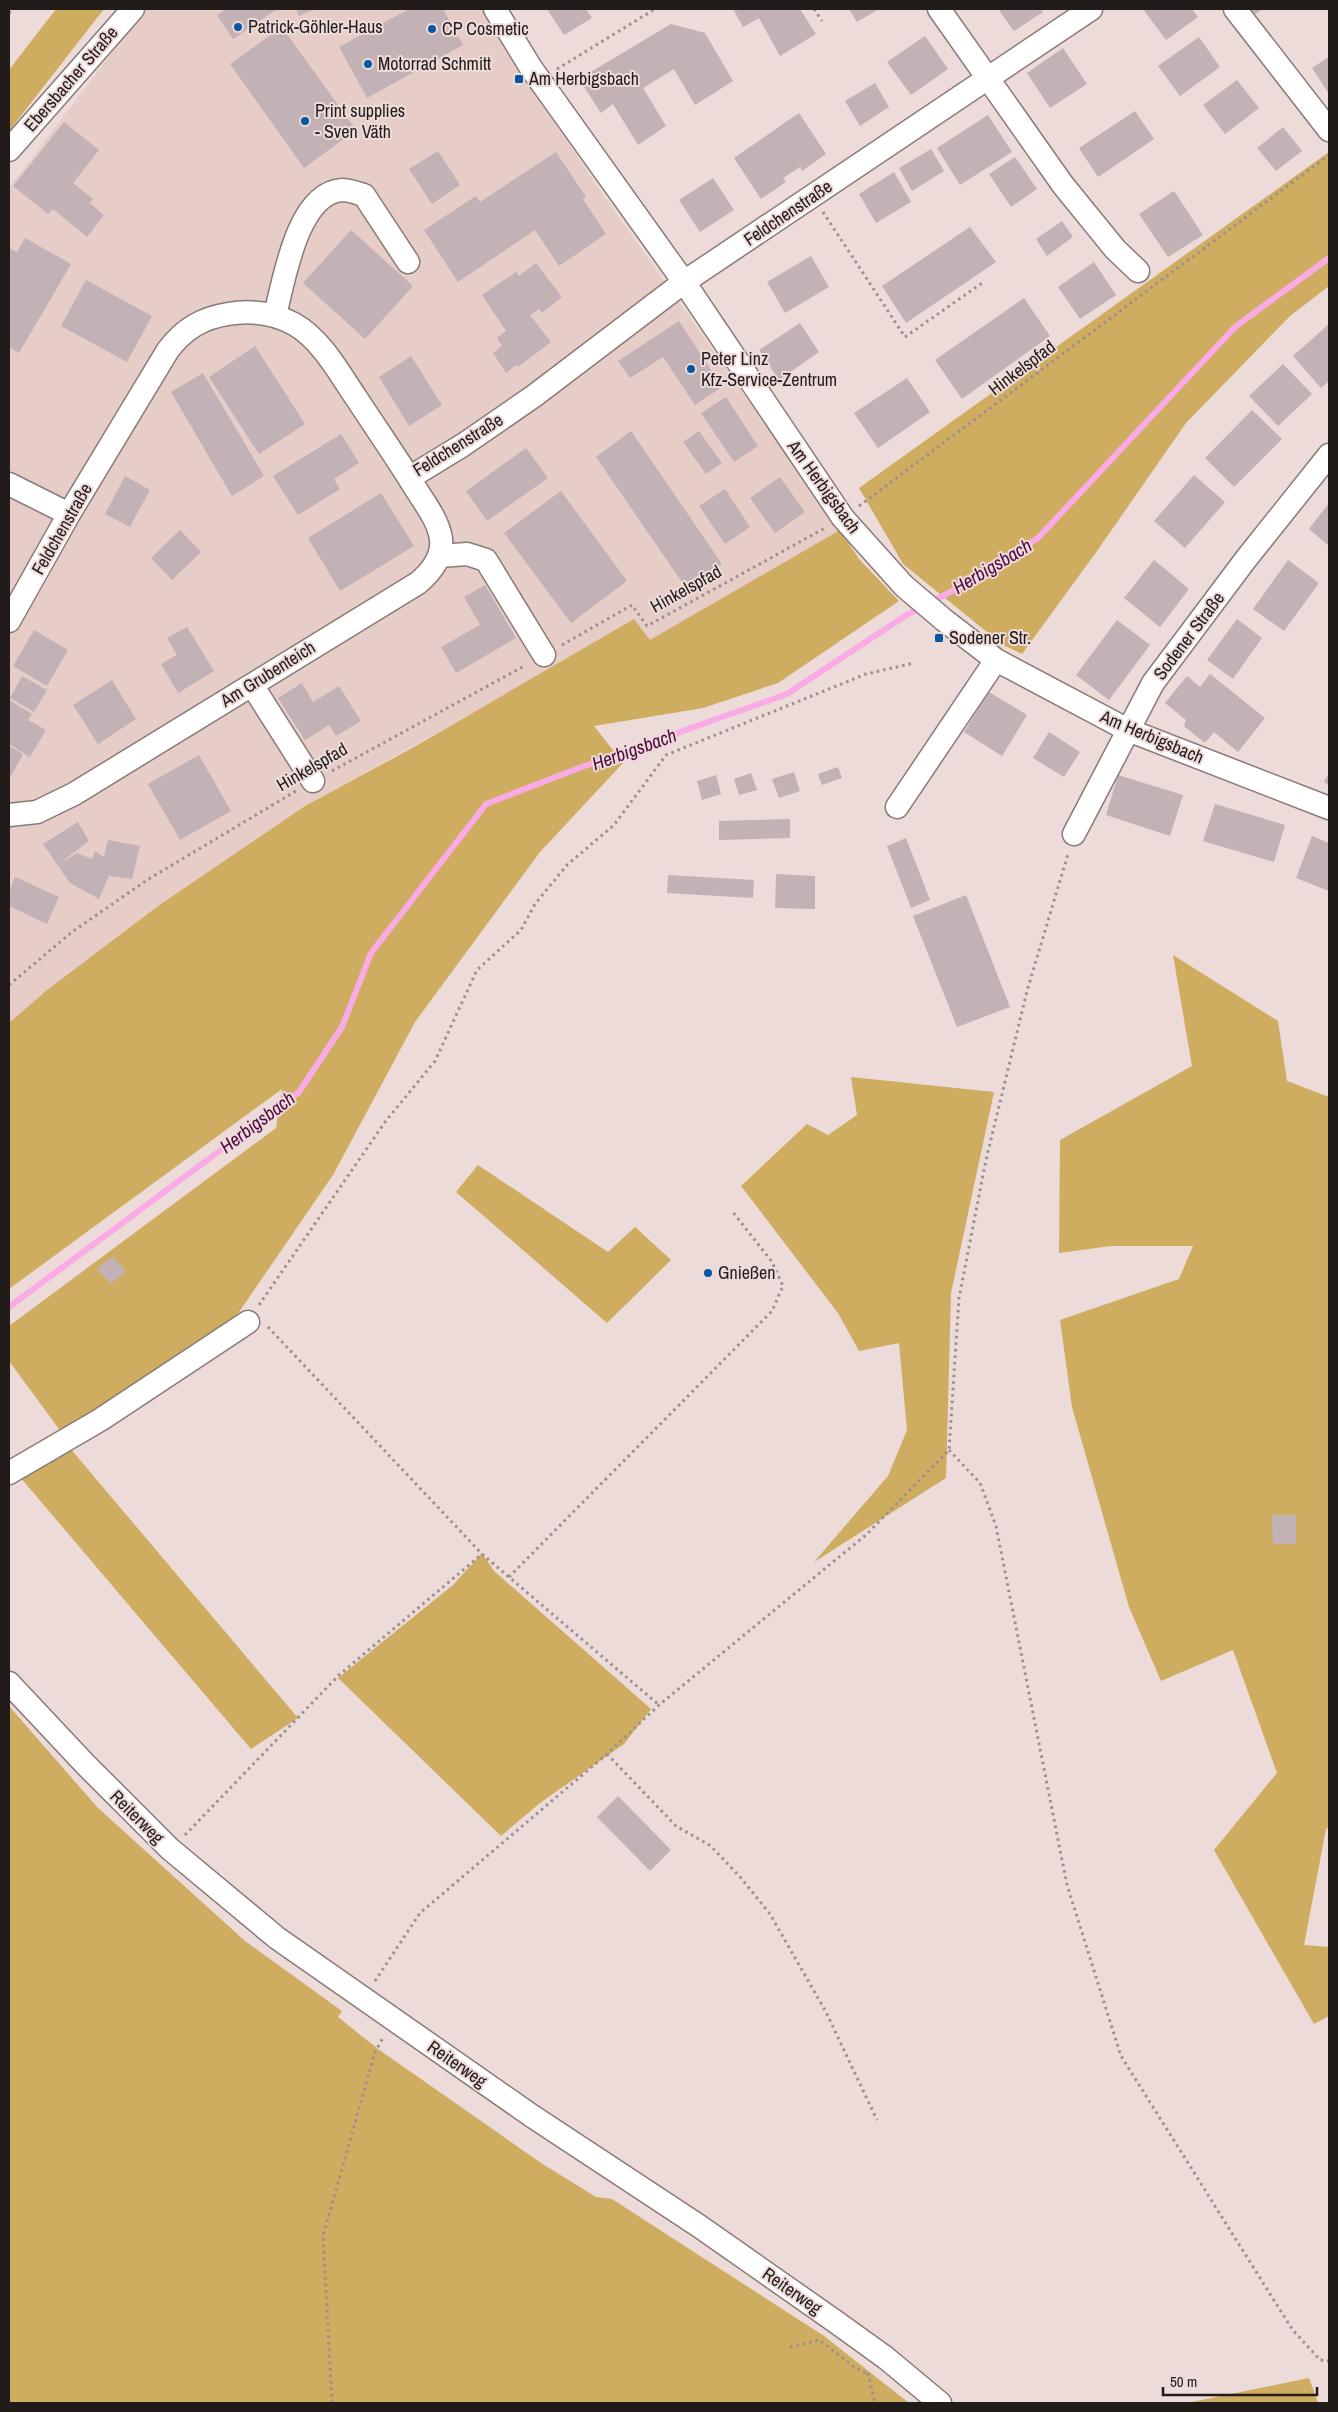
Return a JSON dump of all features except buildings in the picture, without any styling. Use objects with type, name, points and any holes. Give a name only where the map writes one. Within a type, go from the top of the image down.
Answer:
[{"type":"street","name":"Ebersbacher Straße","points":[[9,150],[132,9]]},
{"type":"street","name":"Am Herbigsbach","points":[[495,9],[539,80],[684,282],[843,518],[904,586],[996,660],[1128,730],[1329,808]]},
{"type":"street","points":[[940,9],[1063,185],[1115,250],[1138,271]]},
{"type":"street","points":[[1235,9],[1329,130]]},
{"type":"street","name":"Feldchenstraße","points":[[9,621],[69,514],[168,350],[180,334],[196,324],[215,316],[254,312],[275,315],[296,325],[325,351],[409,478],[463,445],[534,396],[684,282],[813,197],[1078,12]]},
{"type":"street","points":[[275,315],[300,227],[309,211],[328,194],[341,190],[364,195],[408,262]]},
{"type":"street","name":"Sodener Straße","points":[[1074,834],[1153,683],[1246,559],[1329,454]]},
{"type":"street","points":[[409,478],[437,524],[443,540],[440,556],[467,554],[486,560],[544,655]]},
{"type":"street","points":[[9,484],[69,514]]},
{"type":"street","name":"Am Grubenteich","points":[[9,815],[36,812],[74,794],[418,583],[428,575],[440,556]]},
{"type":"street","points":[[897,807],[996,660]]},
{"type":"street","points":[[252,686],[313,781]]},
{"type":"street","points":[[9,1473],[100,1420],[248,1322]]},
{"type":"street","name":"Reiterweg","points":[[9,1683],[85,1764],[170,1849],[276,1938],[532,2116],[699,2226],[886,2358],[940,2403]]},
{"type":"path","points":[[9,13],[12,9]]},
{"type":"path","points":[[539,80],[655,9]]},
{"type":"path","points":[[814,9],[822,21]]},
{"type":"path","name":"Hinkelspfad","points":[[9,985],[72,932],[147,880],[313,781],[632,605],[648,626],[843,518],[1329,155]]},
{"type":"path","points":[[813,197],[905,337],[985,281]]},
{"type":"path","points":[[248,1322],[385,1122],[435,1061],[477,970],[521,930],[535,904],[567,865],[614,824],[666,754],[866,674],[914,664]]},
{"type":"path","points":[[363,1999],[420,1913],[606,1754],[659,1705],[867,1534],[949,1450],[959,1298],[986,1160],[1027,992],[1074,834]]},
{"type":"path","points":[[509,1577],[772,1311],[783,1286],[772,1262],[732,1210]]},
{"type":"path","points":[[248,1322],[261,1319],[482,1554],[659,1705]]},
{"type":"path","points":[[949,1450],[980,1483],[996,1526],[1067,1885],[1121,2056],[1292,2329],[1320,2360],[1329,2361]]},
{"type":"path","points":[[170,1849],[339,1675],[482,1554]]},
{"type":"path","points":[[606,1754],[676,1826],[711,1846],[741,1878],[770,1914],[826,2012],[877,2120]]},
{"type":"path","points":[[332,2403],[323,2236],[376,2052],[392,2019]]},
{"type":"path","points":[[790,2347],[820,2340],[853,2366],[867,2374],[875,2403]]},
{"type":"path","points":[[867,2374],[886,2358]]},
{"type":"shaded area","points":[[56,9],[104,9],[9,131],[9,70]]},
{"type":"shaded area","points":[[145,9],[484,9],[528,84],[602,193],[840,530],[650,641],[634,619],[550,670],[305,806],[158,906],[47,990],[9,1023],[9,188]]},
{"type":"shaded area","points":[[1329,152],[1329,286],[1290,316],[1186,423],[1097,551],[1022,654],[1003,645],[903,564],[859,488]]},
{"type":"shaded area","points":[[840,530],[859,559],[899,601],[778,683],[703,708],[594,726],[623,763],[540,852],[415,1022],[333,1175],[228,1328],[62,1433],[9,1361],[9,1326],[276,1128],[282,1089],[9,1289],[9,1023],[47,990],[158,906],[305,806],[414,747],[634,619],[650,640]]},
{"type":"shaded area","points":[[1173,955],[1278,1021],[1287,1081],[1329,1097],[1329,1827],[1326,1829],[1304,1945],[1329,1947],[1329,2016],[1314,2024],[1214,1850],[1277,1773],[1233,1650],[1161,1681],[1129,1607],[1072,1407],[1060,1320],[1179,1279],[1193,1246],[1111,1246],[1059,1253],[1060,1140],[1192,1066]]},
{"type":"shaded area","points":[[851,1077],[994,1092],[951,1293],[946,1478],[814,1562],[888,1476],[907,1430],[899,1343],[859,1351],[838,1313],[741,1186],[807,1124],[828,1135],[857,1115]]},
{"type":"shaded area","points":[[478,1165],[608,1252],[635,1227],[671,1260],[607,1323],[456,1192]]},
{"type":"shaded area","points":[[69,1447],[298,1718],[251,1749],[20,1477]]},
{"type":"shaded area","points":[[482,1553],[494,1571],[651,1709],[624,1744],[540,1803],[501,1836],[338,1678],[453,1585]]},
{"type":"shaded area","points":[[9,1706],[97,1807],[245,1941],[342,2011],[338,2017],[378,2049],[541,2163],[596,2197],[612,2199],[824,2336],[909,2403],[9,2403]]},
{"type":"shaded area","points":[[1309,2378],[1318,2403],[1187,2403]]},
{"type":"waterway","name":"Herbigsbach","points":[[9,1307],[299,1092],[342,1027],[371,953],[486,804],[579,768],[787,694],[905,616],[973,580],[1038,538],[1235,327],[1329,258]]},
{"type":"place","name":"Patrick-Göhler-Haus","points":[[238,27]]},
{"type":"place","name":"CP Cosmetic","points":[[432,29]]},
{"type":"place","name":"Motorrad Schmitt","points":[[368,64]]},
{"type":"place","name":"Am Herbigsbach","points":[[519,79]]},
{"type":"place","name":"Print supplies - Sven Väth","points":[[305,121]]},
{"type":"place","name":"Peter Linz Kfz-Service-Zentrum","points":[[691,369]]},
{"type":"place","name":"Sodener Str.","points":[[939,638]]},
{"type":"place","name":"Gnießen","points":[[708,1273]]}]
